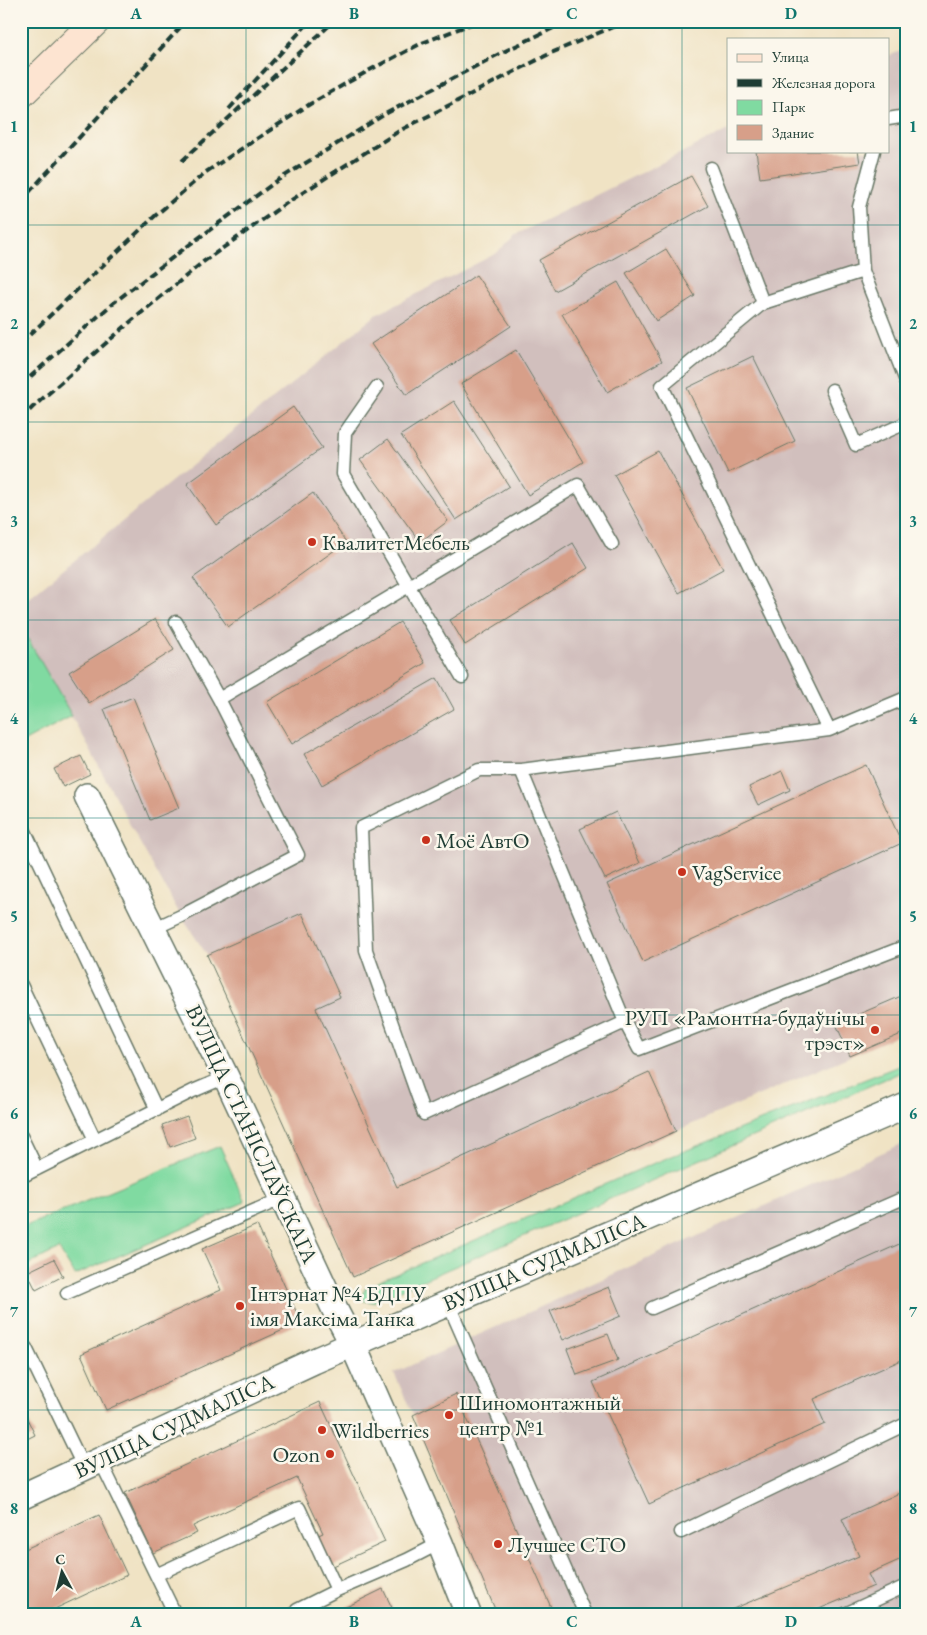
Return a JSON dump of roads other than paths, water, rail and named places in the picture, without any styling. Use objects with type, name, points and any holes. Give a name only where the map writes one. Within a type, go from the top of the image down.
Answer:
[{"type":"main road","points":[[21,94],[96,21]]},
{"type":"street","name":"ВУЛІЦА СТАНІСЛАЎСКАГА","points":[[87,796],[226,1077],[353,1345],[440,1543],[468,1614]]},
{"type":"street","name":"ВУЛІЦА СУДМАЛІСА","points":[[21,1497],[448,1303],[906,1106]]},
{"type":"lane","points":[[890,119],[906,116]]},
{"type":"lane","points":[[874,152],[859,207],[863,271],[906,381]]},
{"type":"lane","points":[[711,168],[762,303]]},
{"type":"lane","points":[[829,730],[662,386],[762,303],[863,271]]},
{"type":"lane","points":[[377,387],[345,433],[343,474],[462,677]]},
{"type":"lane","points":[[832,390],[856,445],[906,423]]},
{"type":"lane","points":[[219,699],[578,485],[612,544]]},
{"type":"lane","points":[[153,929],[298,855],[219,699],[176,622]]},
{"type":"lane","points":[[625,1022],[424,1114],[366,950],[361,828],[479,770],[521,770],[829,730],[906,698]]},
{"type":"lane","points":[[521,770],[625,1022],[639,1049],[906,946]]},
{"type":"lane","points":[[21,823],[157,1110]]},
{"type":"lane","points":[[21,985],[95,1140]]},
{"type":"lane","points":[[21,1177],[226,1077]]},
{"type":"lane","points":[[21,1136],[37,1169]]},
{"type":"lane","points":[[652,1308],[906,1197]]},
{"type":"lane","points":[[67,1292],[283,1198]]},
{"type":"lane","points":[[448,1303],[585,1614]]},
{"type":"lane","points":[[21,1343],[26,1348],[156,1575],[175,1614]]},
{"type":"lane","points":[[681,1532],[906,1424]]},
{"type":"lane","points":[[156,1575],[299,1508],[337,1590]]},
{"type":"lane","points":[[299,1614],[297,1610],[440,1543]]},
{"type":"lane","points":[[845,1614],[906,1586]]},
{"type":"railway","points":[[21,201],[186,21]]},
{"type":"railway","points":[[229,109],[310,21]]},
{"type":"railway","points":[[182,161],[334,21]]},
{"type":"railway","points":[[21,343],[156,215],[206,172],[310,104],[368,71],[422,43],[479,21]]},
{"type":"railway","points":[[21,385],[112,304],[278,180],[387,113],[499,54],[568,21]]},
{"type":"railway","points":[[21,419],[129,323],[203,262],[285,204],[399,131],[551,53],[627,21]]},
{"type":"place","name":"КвалитетМебель","points":[[312,542]]},
{"type":"place","name":"Моё АвтО","points":[[426,840]]},
{"type":"place","name":"VagService","points":[[682,872]]},
{"type":"place","name":"РУП «Рамонтна-будаўнічы трэст»","points":[[875,1030]]},
{"type":"place","name":"Інтэрнат №4 БДПУ імя Максіма Танка","points":[[240,1306]]},
{"type":"place","name":"Шиномонтажный центр №1","points":[[449,1415]]},
{"type":"place","name":"Wildberries","points":[[322,1430]]},
{"type":"place","name":"Ozon","points":[[330,1454]]},
{"type":"place","name":"Лучшее СТО","points":[[498,1544]]}]
